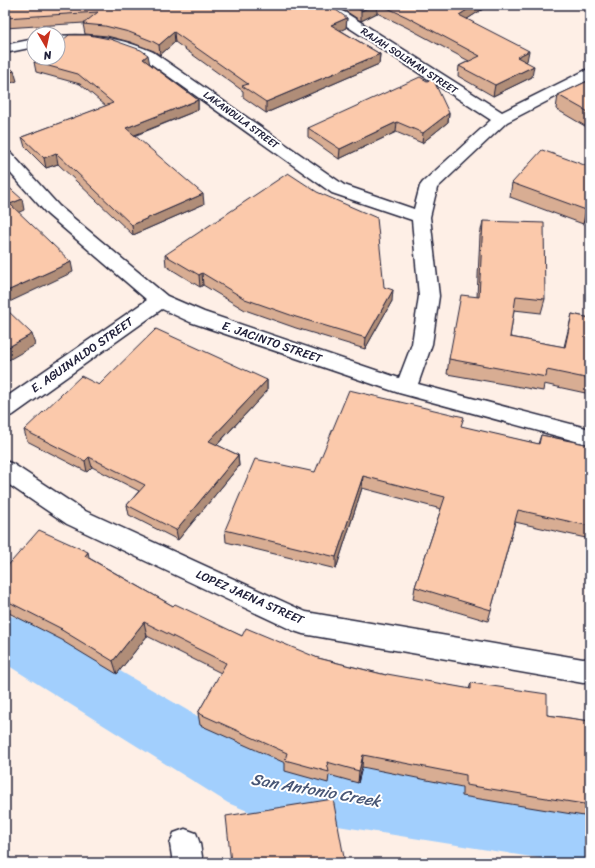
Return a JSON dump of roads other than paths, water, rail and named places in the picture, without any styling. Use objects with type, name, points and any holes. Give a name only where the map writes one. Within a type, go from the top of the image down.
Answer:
[{"type":"street","name":"RAJAH SOLIMAN STREET","points":[[316,5],[341,16],[501,119]]},
{"type":"street","name":"LAKANDULA STREET","points":[[66,40],[102,39],[129,46],[148,55],[338,189],[421,218]]},
{"type":"street","points":[[5,49],[26,45]]},
{"type":"street","points":[[406,388],[422,344],[428,296],[421,218],[429,186],[501,119],[590,73]]},
{"type":"street","name":"E. JACINTO STREET","points":[[5,157],[53,210],[160,301],[197,317],[406,388],[590,437]]},
{"type":"street","name":"E. AGUINALDO STREET","points":[[5,409],[160,301]]},
{"type":"street","name":"LOPEZ JAENA STREET","points":[[5,470],[75,517],[303,623],[583,671],[590,670]]},
{"type":"waterway","name":"San Antonio Creek","points":[[5,640],[21,643],[250,781],[590,834]]}]
